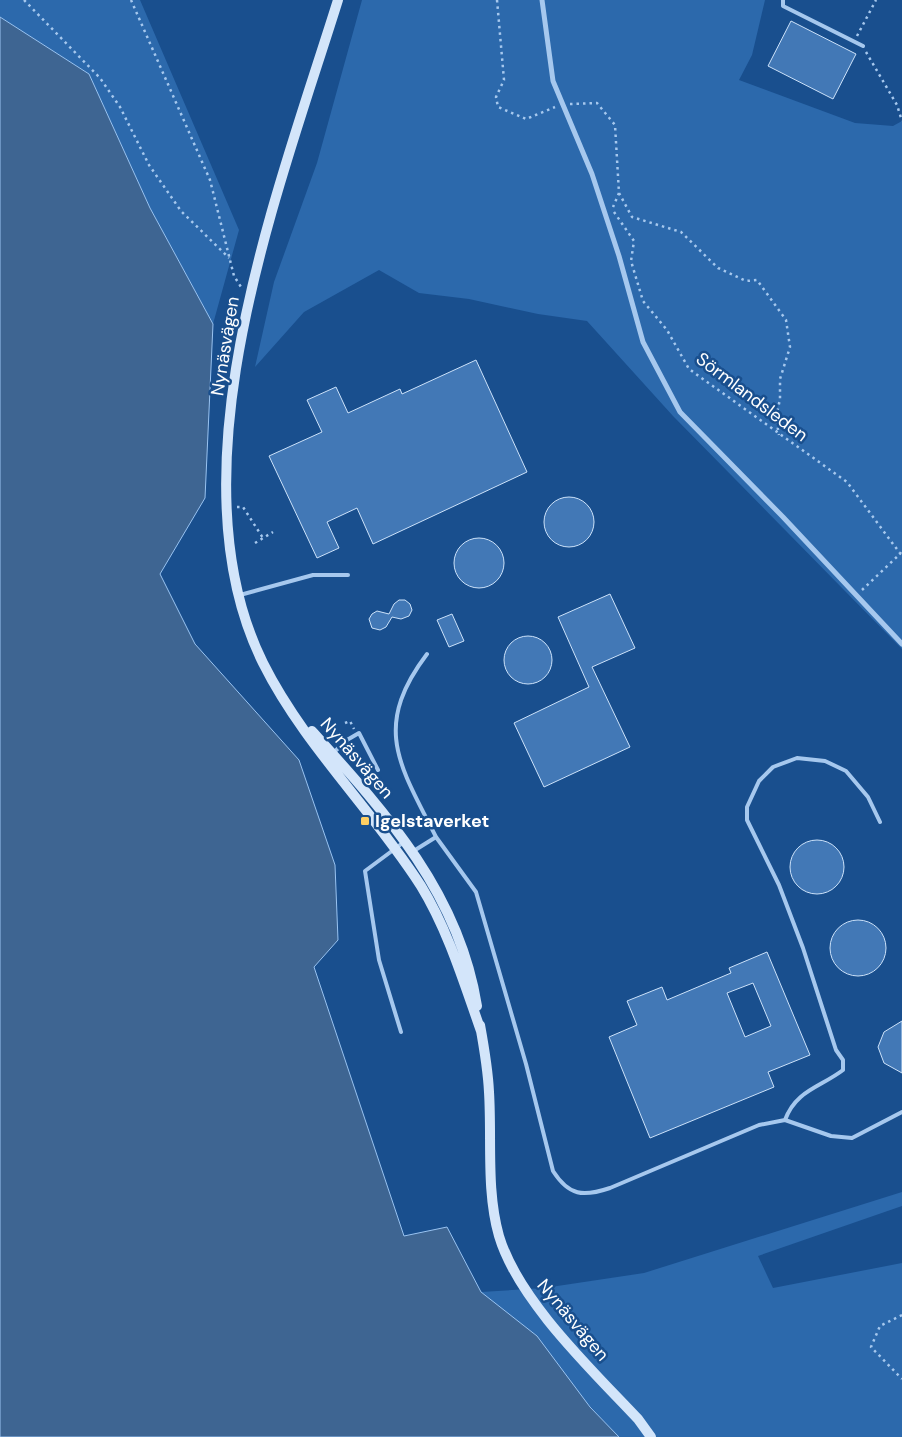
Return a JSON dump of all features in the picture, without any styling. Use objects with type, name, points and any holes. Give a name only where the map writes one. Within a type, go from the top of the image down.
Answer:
[{"type":"street","name":"Nynäsvägen","points":[[338,0],[264,236],[243,325],[231,410],[227,506],[234,567],[240,596],[263,662],[285,700],[329,757],[423,889],[444,934],[481,1031]]},
{"type":"street","points":[[542,0],[553,81],[595,183],[620,256],[643,342],[680,412],[783,517],[902,644]]},
{"type":"street","name":"Nynäsvägen","points":[[329,757],[389,818],[435,884],[456,928],[473,981],[489,1092],[492,1189],[500,1237],[510,1261],[522,1285],[540,1310],[638,1419],[651,1437]]},
{"type":"lane","points":[[783,0],[783,6],[864,46]]},
{"type":"lane","points":[[240,596],[313,575],[348,575]]},
{"type":"lane","points":[[427,654],[415,671],[399,703],[395,736],[397,752],[407,780],[436,836],[476,892],[526,1064],[548,1156],[553,1171],[561,1185],[578,1194],[593,1194],[759,1125],[785,1120],[832,1136],[852,1138],[902,1112]]},
{"type":"lane","points":[[329,757],[347,740],[359,733],[378,770]]},
{"type":"lane","points":[[785,1120],[790,1105],[818,1084],[843,1070],[844,1060],[836,1050],[803,948],[779,885],[747,820],[746,807],[759,781],[773,767],[797,758],[825,761],[846,770],[868,796],[880,822]]},
{"type":"lane","points":[[402,859],[436,836]]},
{"type":"lane","points":[[401,1032],[379,960],[366,871],[405,841]]},
{"type":"path","points":[[24,0],[100,78],[120,107],[149,165],[181,211],[230,258]]},
{"type":"path","points":[[131,0],[210,180],[234,276],[241,286]]},
{"type":"path","points":[[497,0],[504,80],[496,97],[498,107],[526,119],[563,104]]},
{"type":"path","points":[[854,42],[876,0]]},
{"type":"path","points":[[864,46],[897,105],[902,121]]},
{"type":"path","name":"Sörmlandsleden","points":[[563,104],[598,103],[615,125],[619,193],[612,209],[634,241],[631,261],[643,301],[667,330],[689,369],[847,482],[901,555]]},
{"type":"path","points":[[619,193],[632,217],[681,232],[718,268],[746,282],[757,280],[786,320],[790,347],[780,379],[780,399],[776,418],[779,435]]},
{"type":"path","points":[[227,506],[243,507],[263,538]]},
{"type":"path","points":[[255,543],[273,532]]},
{"type":"path","points":[[856,596],[901,555],[902,549]]},
{"type":"path","points":[[345,723],[350,720],[351,723]]},
{"type":"path","points":[[902,1315],[880,1326],[871,1347],[902,1379]]},
{"type":"shaded area","points":[[0,0],[140,0],[239,230],[213,324],[150,208],[89,74],[0,17]]},
{"type":"shaded area","points":[[362,0],[765,0],[752,55],[739,80],[855,123],[893,126],[902,121],[902,649],[673,416],[587,321],[538,314],[469,299],[419,293],[379,270],[304,312],[255,367],[274,282],[317,163]]},
{"type":"shaded area","points":[[0,17],[89,74],[150,208],[213,324],[205,498],[160,574],[195,644],[299,760],[335,865],[338,940],[314,967],[404,1236],[447,1227],[481,1292],[537,1336],[590,1407],[619,1437],[0,1437]]},
{"type":"shaded area","points":[[902,1192],[902,1206],[758,1256],[773,1288],[902,1263],[902,1437],[619,1437],[481,1292],[544,1288],[644,1273]]},
{"type":"building","points":[[791,21],[856,54],[833,99],[768,66]]},
{"type":"building","points":[[476,360],[527,472],[373,544],[357,508],[327,522],[339,548],[317,558],[269,456],[322,432],[307,400],[336,387],[348,413],[400,389],[402,394]]},
{"type":"building","points":[[564,497],[574,497],[587,504],[594,517],[594,527],[587,540],[574,547],[564,547],[555,543],[548,536],[544,527],[544,517],[548,508],[555,501]]},
{"type":"building","points":[[479,538],[488,540],[499,549],[504,563],[502,572],[493,583],[479,588],[470,586],[459,577],[454,563],[456,554],[465,543]]},
{"type":"building","points":[[610,594],[635,648],[592,667],[630,747],[544,787],[514,723],[589,687],[558,617]]},
{"type":"building","points":[[399,600],[405,600],[410,604],[412,610],[409,616],[401,619],[392,617],[386,627],[380,630],[372,628],[369,619],[372,614],[377,611],[389,614],[394,604]]},
{"type":"building","points":[[452,614],[464,641],[449,647],[437,620]]},
{"type":"building","points":[[523,636],[533,636],[545,643],[552,655],[552,665],[545,677],[533,684],[523,684],[515,680],[508,673],[504,665],[504,655],[508,647],[515,640]]},
{"type":"building","points":[[817,840],[827,842],[836,848],[842,857],[844,867],[842,877],[836,886],[827,892],[817,894],[807,892],[798,886],[792,877],[790,867],[792,857],[798,848],[807,842]]},
{"type":"building","points":[[858,920],[869,922],[878,928],[884,937],[886,948],[884,959],[878,968],[869,974],[858,976],[847,974],[838,968],[832,959],[830,948],[832,937],[838,928],[847,922]]},
{"type":"building","points":[[767,952],[810,1055],[768,1072],[774,1087],[650,1138],[609,1037],[637,1025],[627,1001],[662,987],[667,1000],[731,973],[729,968]],"holes":[[[753,983],[771,1026],[745,1037],[727,993]]]},
{"type":"building","points":[[902,1021],[902,1073],[884,1063],[878,1047],[884,1032]]},
{"type":"place","name":"Igelstaverket","points":[[365,821]]}]
